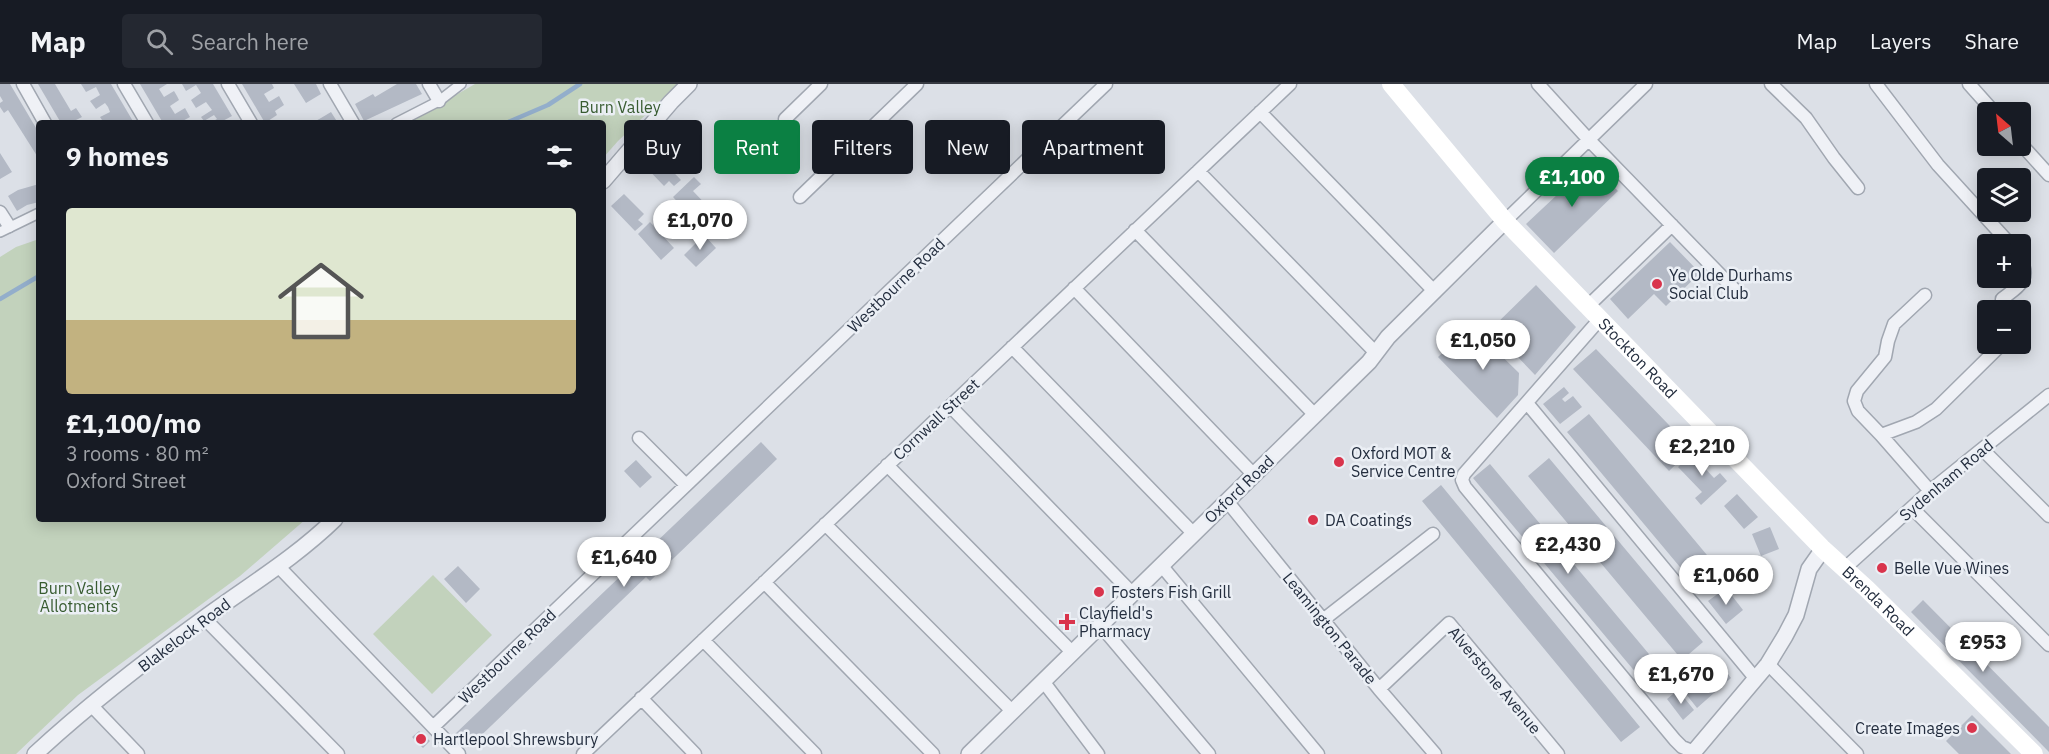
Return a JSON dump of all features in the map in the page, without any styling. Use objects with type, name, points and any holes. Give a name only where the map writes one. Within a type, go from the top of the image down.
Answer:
[{"type":"main road","name":"Stockton Road","points":[[1390,84],[1505,220],[1824,549]]},
{"type":"main road","name":"Brenda Road","points":[[1824,549],[2034,754]]},
{"type":"street","points":[[23,84],[43,120]]},
{"type":"street","points":[[124,84],[145,120]]},
{"type":"street","points":[[228,84],[249,120]]},
{"type":"street","points":[[330,84],[351,120]]},
{"type":"street","points":[[429,84],[439,102]]},
{"type":"street","points":[[402,120],[439,102],[460,84]]},
{"type":"street","points":[[606,178],[689,84]]},
{"type":"street","points":[[785,119],[821,84]]},
{"type":"street","points":[[800,197],[917,84]]},
{"type":"street","name":"Westbourne Road","points":[[433,727],[1106,84]]},
{"type":"street","name":"Cornwall Street","points":[[582,754],[1290,84]]},
{"type":"street","points":[[1538,84],[1589,140],[1734,289]]},
{"type":"street","points":[[1505,220],[1646,84]]},
{"type":"street","points":[[1771,84],[1806,118],[1858,188]]},
{"type":"street","points":[[1876,84],[1938,165],[2001,234]]},
{"type":"street","points":[[1969,84],[1985,102]]},
{"type":"street","points":[[1260,112],[1434,292]]},
{"type":"street","points":[[2031,156],[2049,176]]},
{"type":"street","points":[[1198,171],[1376,353]]},
{"type":"street","points":[[0,212],[4,229],[36,214]]},
{"type":"street","name":"Oxford Road","points":[[969,754],[1369,362],[1388,337],[1505,220]]},
{"type":"street","points":[[1672,225],[1594,313],[1527,403],[1464,474],[1462,480],[1465,487],[1675,740],[1692,753],[1768,664],[1796,615],[1809,569],[1824,549]]},
{"type":"street","points":[[1136,230],[1315,415]]},
{"type":"street","points":[[1074,288],[1254,475]]},
{"type":"street","points":[[2002,300],[2016,288]]},
{"type":"street","points":[[1925,295],[1894,324],[1885,357],[1857,391],[1854,401],[1858,411],[1930,491]]},
{"type":"street","points":[[1012,347],[1193,533]]},
{"type":"street","points":[[1881,435],[1916,422],[1936,409],[1992,354]]},
{"type":"street","name":"Sydenham Road","points":[[1845,568],[1930,491],[2049,395]]},
{"type":"street","points":[[1527,403],[1755,678]]},
{"type":"street","points":[[950,406],[1132,593]]},
{"type":"street","points":[[639,438],[686,485]]},
{"type":"street","points":[[1982,449],[2049,516]]},
{"type":"street","points":[[887,465],[1072,652]]},
{"type":"street","name":"Leamington Parade","points":[[1227,501],[1379,689],[1435,754]]},
{"type":"street","points":[[1912,508],[2049,645]]},
{"type":"street","name":"Blakelock Road","points":[[35,754],[91,705],[204,618],[279,567],[332,522]]},
{"type":"street","points":[[825,524],[1012,711]]},
{"type":"street","points":[[1323,620],[1433,534]]},
{"type":"street","points":[[1161,565],[1318,754]]},
{"type":"street","points":[[279,567],[459,754]]},
{"type":"street","points":[[764,582],[933,754]]},
{"type":"street","points":[[204,618],[338,754]]},
{"type":"street","name":"Alverstone Avenue","points":[[1379,689],[1449,623],[1558,754]]},
{"type":"street","points":[[1100,625],[1209,754]]},
{"type":"street","points":[[703,640],[815,754]]},
{"type":"street","points":[[1768,664],[1857,754]]},
{"type":"street","points":[[1043,681],[1098,754]]},
{"type":"street","points":[[641,698],[695,754]]},
{"type":"street","points":[[91,705],[138,754]]},
{"type":"green space","name":"Burn Valley","points":[[475,84],[678,84],[640,120],[624,120],[624,135],[606,155],[606,120],[412,120]]},
{"type":"green space","name":"Burn Valley Allotments","points":[[36,240],[36,522],[303,522],[240,576],[78,695],[16,754],[0,754],[0,257],[16,247]]},
{"type":"green space","points":[[433,575],[492,635],[432,694],[373,634]]},
{"type":"building","points":[[0,84],[10,84],[36,128],[36,154],[8,110],[4,113],[0,107],[3,101],[0,96]]},
{"type":"building","points":[[38,84],[55,84],[71,111],[76,108],[82,117],[76,120],[59,120]]},
{"type":"building","points":[[81,84],[111,84],[132,120],[102,120],[100,117],[110,112],[108,107],[105,103],[96,109],[90,101],[100,95],[96,87],[86,92]]},
{"type":"building","points":[[140,84],[167,84],[159,89],[164,97],[174,91],[179,100],[170,106],[175,114],[185,108],[190,117],[184,120],[161,120]]},
{"type":"building","points":[[182,84],[213,84],[232,116],[225,120],[215,120],[217,119],[214,115],[203,120],[201,117],[212,110],[206,102],[196,108],[191,100],[201,93],[196,85],[186,91]]},
{"type":"building","points":[[242,84],[272,84],[274,88],[264,94],[269,102],[279,96],[284,105],[275,111],[277,115],[270,120],[263,120]]},
{"type":"building","points":[[294,84],[316,84],[321,94],[306,103]]},
{"type":"building","points":[[397,84],[416,84],[422,94],[363,120],[355,104],[373,94],[375,97]]},
{"type":"building","points":[[331,112],[336,120],[317,120]]},
{"type":"building","points":[[0,153],[12,172],[0,179]]},
{"type":"building","points":[[1591,163],[1618,191],[1554,253],[1526,224]]},
{"type":"building","points":[[652,174],[675,174],[681,180],[674,186],[669,181],[664,186]]},
{"type":"building","points":[[694,177],[701,184],[693,191],[712,211],[715,209],[725,219],[715,228],[709,222],[705,226],[702,222],[699,225],[673,197]]},
{"type":"building","points":[[36,185],[36,203],[17,211],[8,196],[18,190]]},
{"type":"building","points":[[624,194],[644,214],[638,220],[643,224],[635,231],[611,206]]},
{"type":"building","points":[[650,222],[674,248],[661,260],[638,234]]},
{"type":"building","points":[[704,235],[716,248],[696,267],[684,255]]},
{"type":"building","name":"Ye Olde Durhams Social Club","points":[[1670,242],[1700,273],[1666,306],[1654,294],[1628,319],[1610,299]]},
{"type":"building","points":[[1536,285],[1576,327],[1535,375],[1491,329]]},
{"type":"building","points":[[1471,326],[1519,373],[1518,395],[1497,418],[1438,357]]},
{"type":"building","points":[[1596,349],[1692,449],[1669,471],[1573,369]]},
{"type":"building","points":[[1564,387],[1569,393],[1562,399],[1565,402],[1573,396],[1582,407],[1560,424],[1543,404]]},
{"type":"building","points":[[1589,414],[1722,573],[1700,591],[1567,432]]},
{"type":"building","points":[[761,442],[777,459],[650,581],[646,577],[468,748],[455,734]]},
{"type":"building","points":[[1697,450],[1704,458],[1699,462],[1714,478],[1720,473],[1727,481],[1701,505],[1695,498],[1702,492],[1678,467]]},
{"type":"building","points":[[1549,458],[1703,642],[1682,660],[1528,476]]},
{"type":"building","points":[[636,460],[652,477],[640,488],[624,471]]},
{"type":"building","points":[[1490,464],[1664,672],[1647,686],[1473,478]]},
{"type":"building","points":[[1441,485],[1640,727],[1621,742],[1422,501]]},
{"type":"building","points":[[1737,494],[1758,517],[1744,529],[1724,506]]},
{"type":"building","points":[[1770,527],[1779,549],[1761,556],[1752,534]]},
{"type":"building","points":[[458,566],[480,589],[466,603],[444,579]]},
{"type":"building","points":[[1726,588],[1743,610],[1726,624],[1708,601]]},
{"type":"building","points":[[1923,600],[2049,727],[2049,752],[1911,612]]},
{"type":"building","points":[[1713,655],[1731,678],[1697,708],[1682,689],[1685,686],[1675,674],[1685,666],[1691,673]]},
{"type":"building","points":[[1678,690],[1694,710],[1683,720],[1667,699]]},
{"type":"building","name":"Create Images","points":[[1972,715],[2011,754],[1959,754],[1946,741]]},
{"type":"building","name":"Hartlepool Shrewsbury","points":[[419,731],[430,741],[423,748],[412,737]]},
{"type":"waterway","points":[[513,120],[548,105],[580,84]]},
{"type":"waterway","points":[[0,299],[36,278]]},
{"type":"place","name":"Ye Olde Durhams Social Club","points":[[1657,284]]},
{"type":"place","name":"Oxford MOT & Service Centre","points":[[1339,462]]},
{"type":"place","name":"DA Coatings","points":[[1313,520]]},
{"type":"place","name":"Belle Vue Wines","points":[[1882,568]]},
{"type":"place","name":"Fosters Fish Grill","points":[[1099,592]]},
{"type":"place","name":"Clayfield's Pharmacy","points":[[1067,622]]},
{"type":"place","name":"Create Images","points":[[1972,728]]},
{"type":"place","name":"Hartlepool Shrewsbury","points":[[421,739]]}]
